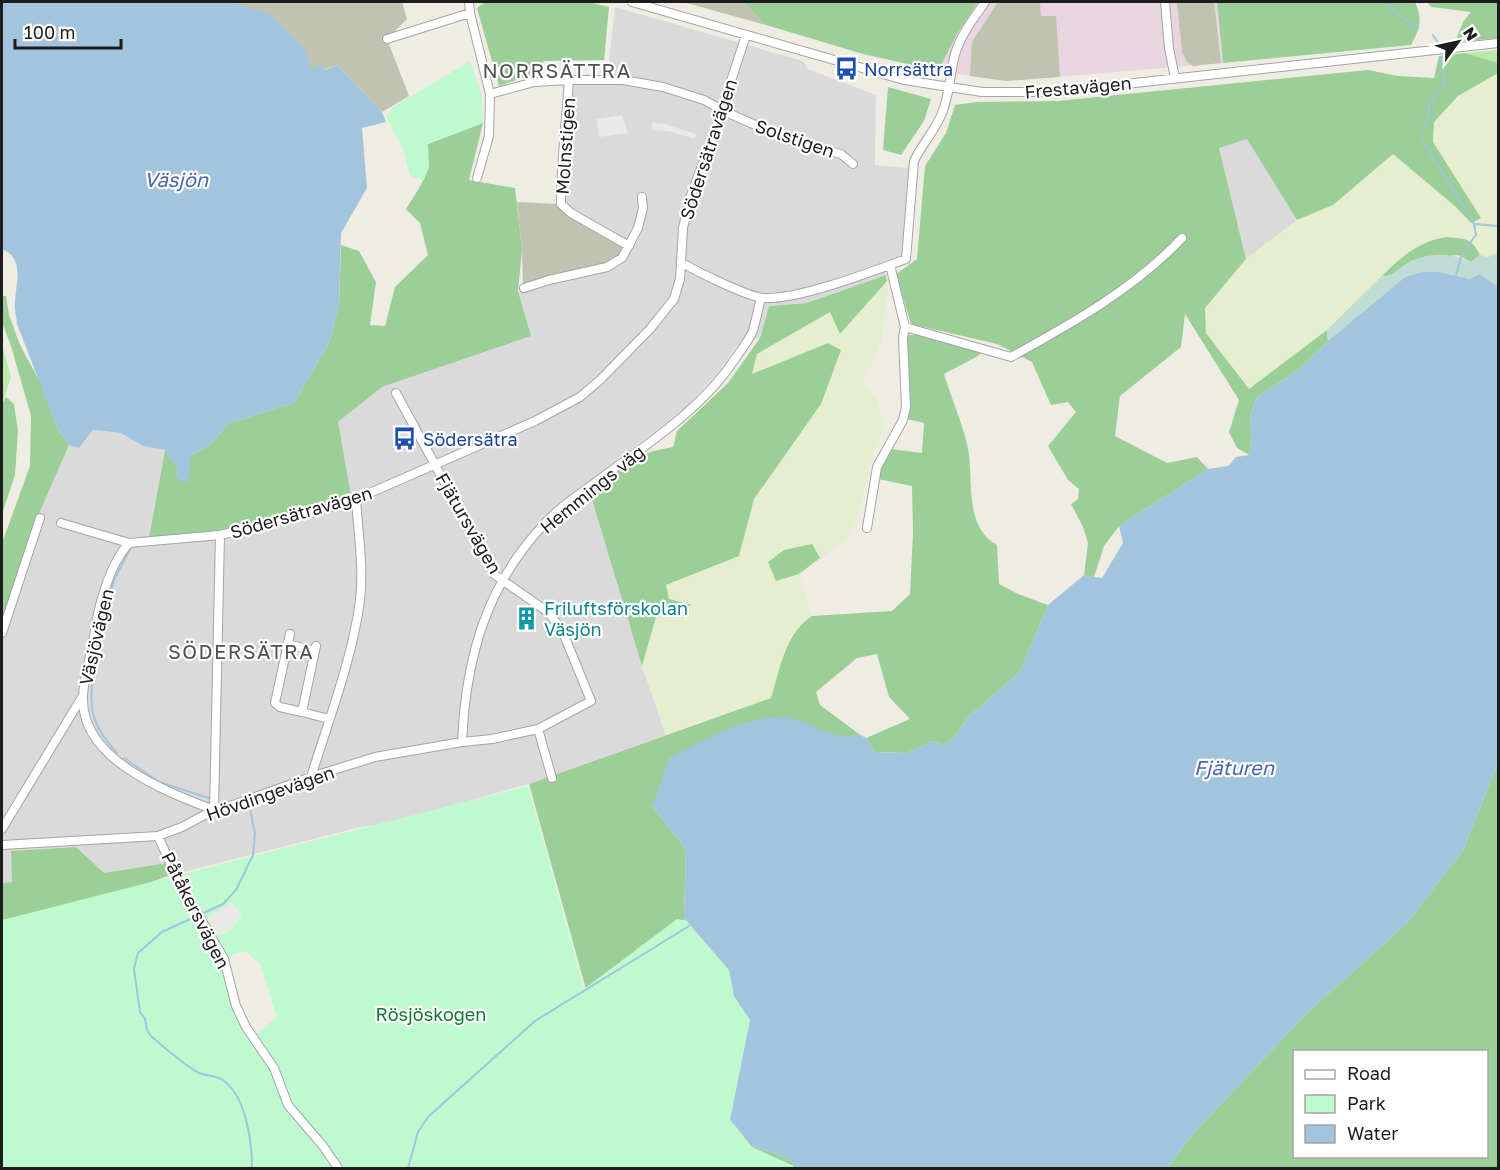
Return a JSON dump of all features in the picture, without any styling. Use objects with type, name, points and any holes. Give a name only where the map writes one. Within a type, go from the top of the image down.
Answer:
[{"type":"street","points":[[469,2],[490,94],[489,136],[477,178]]},
{"type":"street","name":"Frestavägen","points":[[632,2],[886,76],[982,92],[1053,92],[1498,44]]},
{"type":"street","points":[[682,263],[761,298],[801,293],[906,260],[914,161],[918,150],[935,129],[943,112],[955,54],[965,31],[986,2]]},
{"type":"street","points":[[1165,2],[1169,48],[1175,78]]},
{"type":"street","points":[[387,39],[470,13]]},
{"type":"street","name":"Södersätravägen","points":[[61,523],[129,543],[220,536],[319,511],[356,499],[538,420],[586,392],[642,338],[674,299],[680,279],[683,228],[690,198],[746,35]]},
{"type":"street","name":"Solstigen","points":[[490,94],[534,82],[569,80],[623,80],[663,87],[704,100],[795,142],[842,154],[853,164]]},
{"type":"street","name":"Molnstigen","points":[[569,80],[561,161],[561,204],[571,213],[629,246]]},
{"type":"street","points":[[524,288],[607,267],[622,258],[638,228],[644,208],[642,197]]},
{"type":"street","points":[[905,327],[1011,357],[1073,323],[1139,278],[1182,238]]},
{"type":"street","points":[[867,528],[877,467],[903,420],[906,406],[903,338],[905,327],[890,266]]},
{"type":"street","name":"Hemmings väg","points":[[462,742],[464,707],[473,652],[484,618],[502,580],[517,557],[546,521],[687,411],[725,376],[752,333],[761,298]]},
{"type":"street","name":"Fjätursvägen","points":[[396,393],[495,574],[548,612],[562,630],[591,701]]},
{"type":"street","points":[[311,777],[347,661],[360,600],[360,551],[356,499]]},
{"type":"street","points":[[2,633],[40,518]]},
{"type":"street","points":[[214,810],[220,536]]},
{"type":"street","name":"Väsjövägen","points":[[129,543],[119,557],[98,611],[82,697],[86,719],[96,738],[108,753],[132,772],[165,791],[214,810]]},
{"type":"street","points":[[290,634],[275,703],[280,707],[329,718]]},
{"type":"street","points":[[287,644],[316,648],[302,712]]},
{"type":"street","points":[[2,829],[82,697]]},
{"type":"street","name":"Hövdingevägen","points":[[2,845],[158,836],[182,827],[214,810],[375,757],[492,739],[538,729],[591,701]]},
{"type":"street","points":[[538,729],[552,778]]},
{"type":"street","name":"Påtåkersvägen","points":[[158,836],[177,879],[224,959],[236,1006],[246,1027],[274,1068],[288,1105],[323,1146],[338,1168]]},
{"type":"shaded area","points":[[228,2],[402,2],[407,19],[387,39],[409,96],[382,112],[337,65],[324,70],[311,69]]},
{"type":"shaded area","points":[[683,2],[743,2],[766,25]]},
{"type":"shaded area","points":[[978,2],[1217,2],[1223,63],[1006,81],[938,71],[958,32]]},
{"type":"shaded area","points":[[998,2],[1040,2],[1041,16],[1056,16],[1060,77],[1006,81],[970,76],[972,42]]},
{"type":"shaded area","points":[[1177,2],[1214,2],[1221,63],[1193,66],[1187,62],[1182,52]]},
{"type":"shaded area","points":[[615,7],[803,61],[808,69],[876,95],[875,165],[908,168],[905,252],[900,258],[883,263],[886,275],[807,303],[769,306],[760,338],[736,346],[719,372],[684,409],[592,479],[590,493],[642,666],[666,735],[529,784],[396,821],[357,828],[171,875],[167,863],[104,874],[76,847],[12,851],[12,882],[2,883],[2,626],[31,532],[69,445],[79,448],[93,430],[121,433],[143,446],[165,450],[149,538],[351,495],[338,422],[382,387],[531,336],[518,291],[607,265],[573,219],[558,204],[569,80],[607,79]]},
{"type":"shaded area","points":[[1498,73],[1498,286],[1488,257],[1480,255],[1474,243],[1363,295],[1327,330],[1249,389],[1206,333],[1205,308],[1246,259],[1297,220],[1333,205],[1393,154],[1456,207],[1471,223],[1480,218],[1433,142],[1434,122],[1458,96]]},
{"type":"shaded area","points":[[622,115],[628,133],[599,137],[597,119]]},
{"type":"shaded area","points":[[652,123],[665,124],[696,134],[695,139],[669,131],[652,130]]},
{"type":"shaded area","points":[[1247,138],[1297,220],[1246,259],[1219,148]]},
{"type":"shaded area","points":[[517,202],[558,204],[573,219],[624,247],[620,255],[608,264],[547,276],[523,284]]},
{"type":"shaded area","points":[[1498,252],[1498,286],[1479,274],[1470,279],[1439,272],[1422,272],[1405,277],[1328,341],[1327,330],[1382,276],[1390,275],[1411,261],[1426,256],[1449,255],[1471,262],[1480,255],[1488,257]]},
{"type":"shaded area","points":[[887,281],[888,292],[881,342],[863,383],[876,399],[885,424],[874,452],[858,518],[846,541],[820,558],[811,544],[776,581],[799,574],[812,616],[789,641],[771,698],[666,735],[642,666],[656,617],[691,604],[669,599],[666,585],[739,556],[754,499],[821,404],[828,344],[751,374],[757,354],[830,312],[840,334]]},
{"type":"shaded area","points":[[231,902],[243,915],[230,930],[219,937],[207,918]]},
{"type":"green space","points":[[485,2],[588,2],[609,7],[604,60],[544,61],[533,74],[499,86],[477,8]]},
{"type":"green space","points":[[743,2],[978,2],[958,32],[938,71],[863,54],[766,25]]},
{"type":"green space","points":[[1217,2],[1415,2],[1419,24],[1411,45],[1223,63]]},
{"type":"green space","points":[[1427,2],[1498,2],[1498,38],[1455,42],[1463,22],[1471,12],[1431,7]]},
{"type":"green space","points":[[1498,50],[1498,63],[1465,53]]},
{"type":"green space","points":[[1465,53],[1498,63],[1498,73],[1458,96],[1434,122],[1433,142],[1481,218],[1471,223],[1456,207],[1393,154],[1333,205],[1297,220],[1247,139],[1219,148],[1246,259],[1205,308],[1206,333],[1249,389],[1327,330],[1328,341],[1297,371],[1257,397],[1250,417],[1252,436],[1249,455],[1237,448],[1229,432],[1239,400],[1185,314],[1181,347],[1120,396],[1115,436],[1167,463],[1197,457],[1208,469],[1119,526],[1104,546],[1094,577],[1084,575],[1088,543],[1083,527],[1071,504],[1078,499],[1079,489],[1068,480],[1048,446],[1076,412],[1068,402],[1051,405],[1032,362],[997,344],[911,324],[896,274],[917,259],[925,166],[946,133],[955,105],[977,102],[1057,101],[1368,70],[1398,76],[1434,78],[1439,56]]},
{"type":"green space","points":[[470,61],[482,94],[483,123],[428,144],[429,167],[424,180],[410,176],[403,148],[386,117],[393,107]]},
{"type":"green space","points":[[888,87],[931,99],[924,121],[901,155],[883,150]]},
{"type":"green space","points":[[483,123],[469,180],[515,188],[522,250],[518,291],[531,336],[382,387],[338,422],[351,495],[284,517],[220,531],[149,538],[165,450],[177,467],[178,480],[191,455],[209,446],[229,423],[294,403],[329,343],[339,306],[341,245],[359,251],[376,282],[370,325],[385,326],[395,287],[428,255],[420,223],[406,209],[424,179],[428,144]]},
{"type":"green space","points":[[1446,237],[1467,240],[1474,245],[1480,255],[1471,262],[1458,255],[1411,261],[1389,277],[1382,276],[1419,246]]},
{"type":"green space","points":[[886,275],[887,281],[840,334],[830,312],[757,354],[752,374],[828,343],[841,350],[821,404],[754,499],[739,556],[666,585],[669,599],[692,605],[656,617],[642,666],[590,493],[635,459],[653,451],[673,447],[677,431],[728,383],[760,338],[769,306],[807,303]]},
{"type":"green space","points":[[2,296],[6,296],[9,315],[20,345],[40,382],[58,430],[69,445],[31,532],[2,626],[2,543],[30,466],[31,416],[2,322]]},
{"type":"green space","points":[[908,335],[922,335],[982,352],[944,374],[967,444],[974,513],[986,537],[997,545],[999,584],[1048,605],[1020,672],[969,716],[953,739],[944,745],[933,741],[907,753],[874,752],[866,738],[910,719],[889,697],[877,654],[857,658],[816,692],[820,705],[859,734],[831,735],[785,717],[652,806],[686,849],[684,918],[689,926],[753,1146],[787,1158],[798,1168],[604,1168],[587,993],[529,784],[771,698],[785,653],[795,632],[812,616],[892,611],[910,594],[913,533],[912,486],[878,479],[883,461],[891,449],[922,453],[924,423],[907,419]]},
{"type":"green space","points":[[2,345],[11,377],[2,404]]},
{"type":"green space","points":[[6,397],[14,404],[18,431],[15,475],[2,514],[2,404]]},
{"type":"green space","points":[[812,544],[820,558],[799,574],[776,581],[768,562],[784,550]]},
{"type":"green space","points":[[1498,763],[1498,1168],[1167,1168],[1192,1135],[1307,1013],[1407,923],[1463,850]]},
{"type":"green space","name":"Rösjöskogen","points":[[528,786],[584,989],[677,919],[717,926],[756,990],[738,1129],[752,1147],[794,1166],[791,1168],[2,1168],[2,920]],"holes":[[[245,951],[260,964],[277,1017],[258,1033],[251,1026],[242,1009],[229,962],[232,955]]]},
{"type":"green space","points":[[76,847],[104,873],[167,863],[171,875],[99,901],[2,990],[2,883],[12,882],[11,851]]},
{"type":"water","name":"Väsjön","points":[[2,2],[228,2],[269,13],[305,49],[311,69],[320,65],[325,70],[337,65],[382,112],[386,122],[362,128],[367,188],[341,233],[339,306],[329,343],[294,403],[229,423],[209,446],[191,455],[188,483],[178,480],[177,467],[165,450],[143,446],[121,433],[93,430],[79,448],[69,445],[58,430],[17,324],[15,302],[17,268],[15,260],[2,249]]},
{"type":"water","name":"Fjäturen","points":[[1422,272],[1439,272],[1470,279],[1479,274],[1498,286],[1498,763],[1463,850],[1407,923],[1307,1013],[1192,1135],[1167,1168],[798,1168],[787,1158],[753,1146],[730,1120],[750,1020],[734,996],[729,970],[684,918],[686,849],[652,806],[669,758],[738,725],[767,718],[783,717],[801,721],[839,736],[859,734],[866,738],[874,752],[907,753],[933,741],[944,745],[953,739],[969,716],[1020,672],[1048,605],[1084,575],[1102,578],[1123,543],[1119,526],[1208,469],[1228,466],[1236,457],[1249,455],[1252,436],[1250,417],[1257,397],[1297,371],[1328,341],[1405,277]]},
{"type":"waterway","points":[[1388,2],[1394,12],[1418,28]]},
{"type":"waterway","points":[[1433,35],[1438,43]]},
{"type":"waterway","points":[[1423,128],[1429,117],[1429,104],[1445,84],[1442,57]]},
{"type":"waterway","points":[[1422,140],[1466,210]]},
{"type":"waterway","points":[[1470,216],[1474,224],[1498,226]]},
{"type":"waterway","points":[[1456,275],[1462,253],[1476,235],[1474,224]]},
{"type":"waterway","points":[[105,610],[114,580],[130,549]]},
{"type":"waterway","points":[[94,669],[104,618]]},
{"type":"waterway","points":[[93,678],[91,701],[94,719],[103,736],[117,753]]},
{"type":"waterway","points":[[124,758],[159,782],[209,798]]},
{"type":"waterway","points":[[249,804],[255,834],[253,855],[236,890],[223,904],[162,932],[138,953],[134,969],[140,1012],[151,1036],[193,1070],[221,1079],[236,1095],[246,1119],[252,1168]]},
{"type":"waterway","points":[[408,1168],[418,1132],[428,1117],[535,1021],[689,926]]},
{"type":"place","name":"Norrsättra","points":[[846,69]]},
{"type":"place","name":"Södersätra","points":[[405,439]]},
{"type":"place","name":"Friluftsförskolan Väsjön","points":[[526,618]]},
{"type":"district","name":"NORRSÄTTRA","points":[[557,70]]},
{"type":"district","name":"SÖDERSÄTRA","points":[[241,651]]}]
